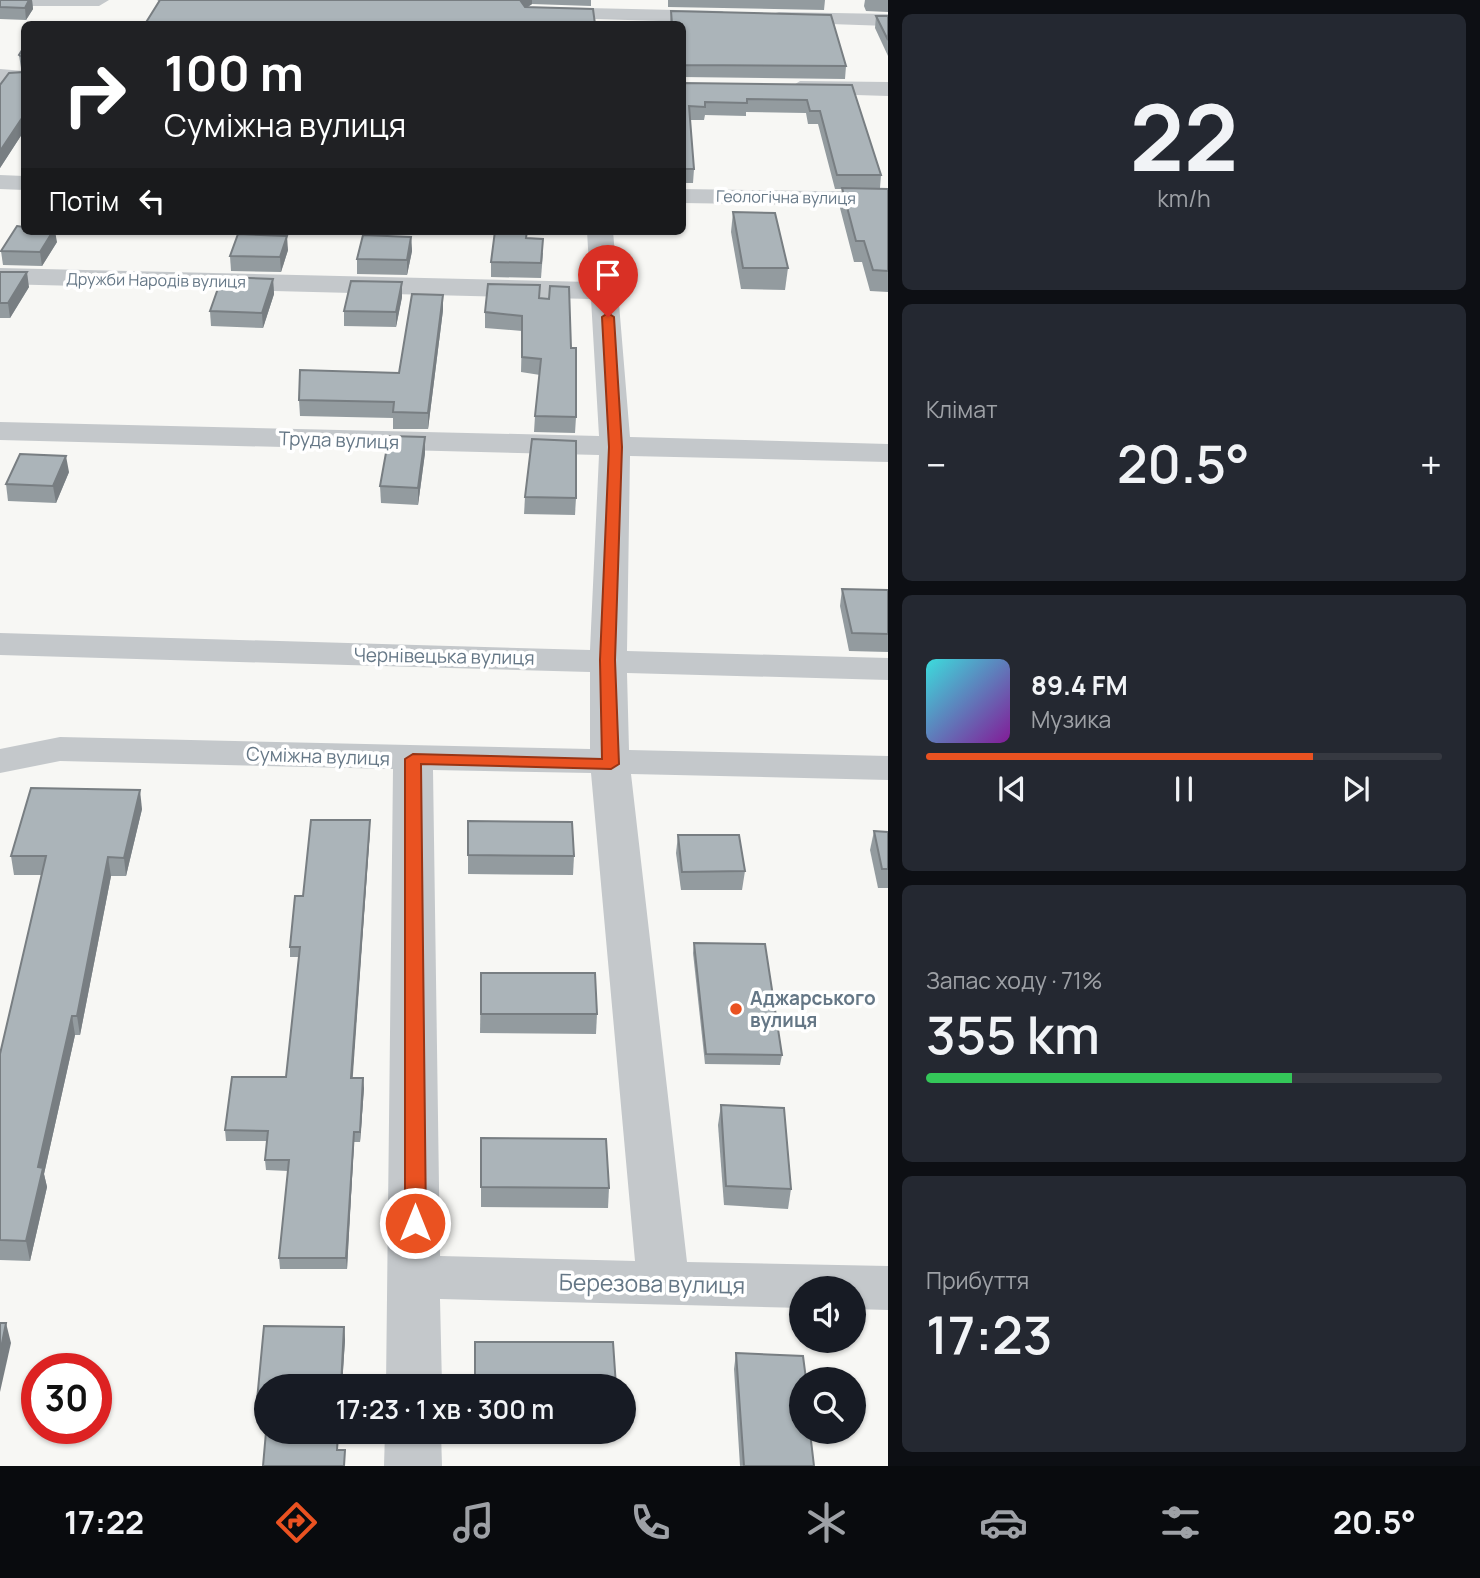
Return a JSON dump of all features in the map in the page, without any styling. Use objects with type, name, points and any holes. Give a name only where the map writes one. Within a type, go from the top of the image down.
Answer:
[{"type":"street","points":[[0,0],[99,0]]},
{"type":"street","points":[[532,12],[738,17]]},
{"type":"street","points":[[765,18],[888,20]]},
{"type":"street","points":[[0,76],[21,76]]},
{"type":"street","points":[[779,88],[888,89]]},
{"type":"street","points":[[0,182],[21,183]]},
{"type":"street","name":"Геологічна вулиця","points":[[686,196],[888,199]]},
{"type":"street","points":[[600,235],[615,447],[608,660],[611,764],[663,1283]]},
{"type":"street","name":"Дружби Народів вулиця","points":[[0,276],[606,291]]},
{"type":"street","name":"Труда вулиця","points":[[0,431],[888,453]]},
{"type":"street","name":"Чернівецька вулиця","points":[[0,644],[888,669]]},
{"type":"street","name":"Суміжна вулиця","points":[[0,761],[60,749],[611,764],[888,768]]},
{"type":"street","points":[[413,759],[414,1374]]},
{"type":"street","name":"Березова вулиця","points":[[415,1277],[888,1289]]},
{"type":"street","points":[[413,1444],[413,1466]]},
{"type":"building","points":[[0,0],[29,0],[25,8],[0,7]]},
{"type":"building","points":[[160,0],[520,0],[525,7],[593,9],[595,21],[147,21]]},
{"type":"building","points":[[671,11],[831,15],[846,66],[686,65],[686,21],[672,21]]},
{"type":"building","points":[[876,16],[888,16],[888,40]]},
{"type":"building","points":[[21,72],[21,120],[0,151],[0,85],[9,73]]},
{"type":"building","points":[[686,83],[852,85],[881,175],[837,175],[820,111],[810,111],[807,100],[747,99],[747,103],[705,102],[705,107],[689,106],[694,169],[686,169]]},
{"type":"building","points":[[842,188],[888,189],[888,271],[873,270],[864,241],[856,241]]},
{"type":"building","points":[[733,212],[775,213],[788,268],[743,268]]},
{"type":"building","points":[[17,226],[21,227],[21,235],[51,235],[40,252],[1,251]]},
{"type":"building","points":[[238,235],[287,236],[280,257],[230,256]]},
{"type":"building","points":[[363,235],[411,237],[407,260],[357,259]]},
{"type":"building","points":[[494,235],[526,235],[526,238],[543,239],[541,263],[491,262]]},
{"type":"building","points":[[0,272],[27,272],[8,303],[0,303]]},
{"type":"building","points":[[222,277],[273,279],[262,313],[210,311]]},
{"type":"building","points":[[351,281],[402,282],[396,312],[344,311]]},
{"type":"building","points":[[488,284],[540,285],[539,298],[549,299],[550,286],[569,287],[571,348],[576,348],[576,417],[535,416],[541,359],[522,357],[522,316],[485,312]]},
{"type":"building","points":[[412,294],[443,295],[428,413],[393,412],[394,402],[299,400],[300,370],[399,373]]},
{"type":"building","points":[[389,436],[425,437],[418,488],[380,486]]},
{"type":"building","points":[[532,439],[576,441],[576,498],[525,497]]},
{"type":"building","points":[[20,454],[66,456],[53,486],[6,484]]},
{"type":"building","points":[[842,589],[888,590],[888,634],[852,633]]},
{"type":"building","points":[[31,788],[140,790],[124,858],[108,857],[77,1016],[72,1016],[38,1167],[43,1168],[26,1241],[0,1240],[0,1054],[46,856],[11,856]]},
{"type":"building","points":[[311,820],[370,820],[351,1078],[363,1078],[360,1132],[354,1132],[346,1258],[279,1258],[289,1160],[265,1160],[268,1131],[225,1130],[232,1077],[286,1077],[300,947],[290,947],[295,896],[303,896]]},
{"type":"building","points":[[468,821],[572,822],[574,856],[468,855]]},
{"type":"building","points":[[874,831],[888,832],[888,869],[882,869]]},
{"type":"building","points":[[678,835],[739,835],[745,871],[682,872]]},
{"type":"building","name":"Аджарського вулиця","points":[[694,943],[765,944],[782,1055],[706,1054]]},
{"type":"building","points":[[481,973],[595,973],[597,1014],[481,1014]]},
{"type":"building","points":[[721,1105],[784,1108],[791,1189],[726,1186]]},
{"type":"building","points":[[481,1138],[606,1139],[609,1188],[481,1187]]},
{"type":"building","points":[[0,1323],[6,1323],[0,1353]]},
{"type":"building","points":[[264,1326],[344,1327],[342,1374],[259,1374]]},
{"type":"building","points":[[475,1342],[613,1342],[615,1374],[475,1374]]},
{"type":"building","points":[[736,1353],[803,1356],[804,1367],[789,1367],[789,1444],[811,1444],[814,1466],[744,1466]]},
{"type":"building","points":[[265,1444],[337,1444],[337,1450],[345,1450],[344,1466],[263,1466]]},
{"type":"place","name":"Аджарського вулиця","points":[[736,1009]]},
{"type":"route","points":[[415,1223],[413,759],[611,764],[608,660],[615,447],[608,317]]}]
